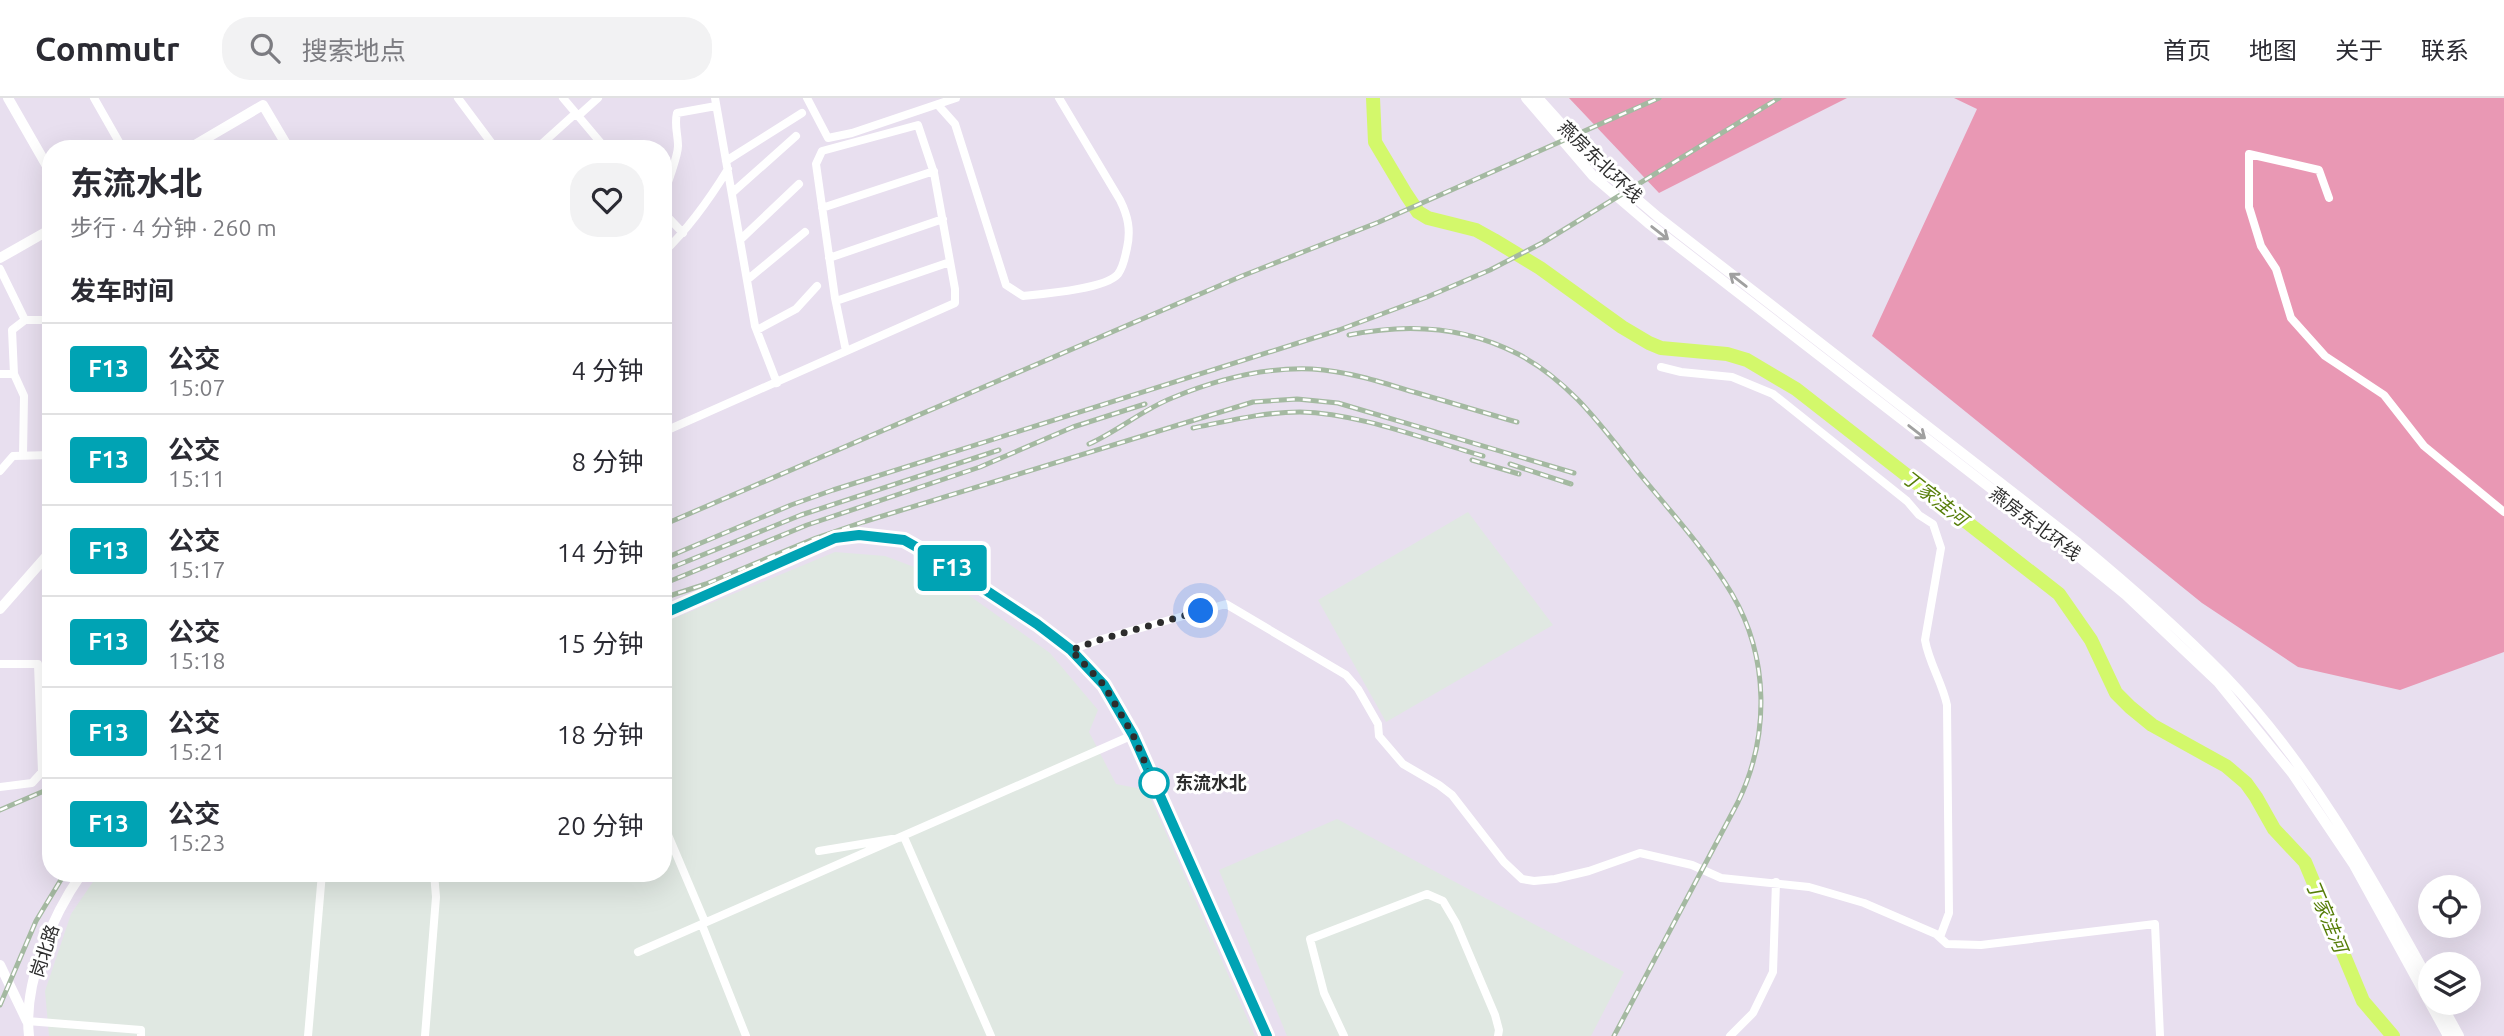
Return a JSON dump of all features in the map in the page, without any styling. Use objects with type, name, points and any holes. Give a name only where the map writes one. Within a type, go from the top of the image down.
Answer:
[{"type":"main road","name":"燕房东北环线","points":[[1526,98],[1593,176],[1648,223],[2073,552],[2126,595],[2218,682],[2292,773],[2354,865],[2448,1036]]},
{"type":"main road","name":"燕房东北环线","points":[[1538,98],[1603,170],[1658,217],[2078,543],[2129,585],[2225,676],[2284,748],[2331,813],[2363,861],[2418,960]]},
{"type":"main road","points":[[202,140],[263,101],[284,140]]},
{"type":"main road","points":[[672,610],[835,538],[859,535],[904,540],[987,591],[1071,650],[1104,685],[1133,735],[1267,1036]]},
{"type":"main road","name":"岗北路","points":[[29,1036],[27,1021],[36,976],[48,937],[57,914],[77,882]]},
{"type":"main road","points":[[2448,1015],[2459,1036]]},
{"type":"street","points":[[8,98],[42,157]]},
{"type":"street","points":[[94,98],[118,140]]},
{"type":"street","points":[[458,98],[489,140]]},
{"type":"street","points":[[563,98],[599,140]]},
{"type":"street","points":[[547,140],[598,98]]},
{"type":"street","points":[[807,98],[828,138],[852,133],[956,98]]},
{"type":"street","points":[[938,105],[955,124],[1006,285],[1023,296],[1078,289],[1111,280],[1118,274],[1124,261],[1128,243],[1127,215],[1120,200],[1059,98]]},
{"type":"street","points":[[672,169],[678,147],[675,123],[677,113],[716,102],[757,330],[777,383]]},
{"type":"street","points":[[672,244],[711,197],[727,165],[802,113]]},
{"type":"street","points":[[672,428],[955,303],[955,289],[934,171],[918,125],[822,151],[816,164],[846,351]]},
{"type":"street","points":[[732,193],[796,136]]},
{"type":"street","points":[[2329,198],[2319,170],[2249,154],[2249,207],[2261,246],[2276,269],[2291,318],[2325,356],[2384,395],[2424,446],[2504,512]]},
{"type":"street","points":[[822,208],[934,171]]},
{"type":"street","points":[[740,240],[799,184]]},
{"type":"street","points":[[830,258],[943,219]]},
{"type":"street","points":[[672,221],[683,233]]},
{"type":"street","points":[[747,280],[805,232]]},
{"type":"street","points":[[0,258],[42,234]]},
{"type":"street","points":[[836,301],[950,262]]},
{"type":"street","points":[[0,269],[25,320]]},
{"type":"street","points":[[757,330],[796,309],[817,286]]},
{"type":"street","points":[[23,455],[24,396],[14,374],[12,330],[25,320],[42,320]]},
{"type":"street","points":[[1661,367],[1681,372],[1732,377],[1773,394],[1933,523],[1941,548],[1925,640],[1927,653],[1947,705],[1949,913],[1940,937]]},
{"type":"street","points":[[0,374],[14,374]]},
{"type":"street","points":[[0,471],[13,456],[42,455]]},
{"type":"street","points":[[0,609],[42,561]]},
{"type":"street","points":[[1071,650],[1226,604],[1346,675],[1358,689],[1378,724],[1379,736],[1403,764],[1452,795],[1504,862],[1522,879],[1555,879],[1589,871],[1640,853],[1692,865],[1721,878],[1809,887],[1864,903],[1936,934],[1947,944],[1981,945],[2155,924],[2160,1036]]},
{"type":"street","points":[[0,664],[38,664],[41,772],[32,783],[0,788]]},
{"type":"street","points":[[638,952],[1133,735]]},
{"type":"street","points":[[819,850],[904,836]]},
{"type":"street","points":[[904,836],[991,1036]]},
{"type":"street","points":[[672,844],[705,922],[702,925],[746,1036]]},
{"type":"street","points":[[308,1036],[321,882]]},
{"type":"street","points":[[425,1036],[436,897],[435,882]]},
{"type":"street","points":[[1730,1036],[1753,1013],[1773,972],[1776,882]]},
{"type":"street","points":[[1344,1036],[1324,993],[1310,939],[1427,894],[1443,901],[1455,923],[1495,1014],[1498,1036]]},
{"type":"street","points":[[0,965],[27,1021],[141,1030],[141,1036]]},
{"type":"shaded area","points":[[1569,98],[1847,98],[1659,193]]},
{"type":"shaded area","points":[[1954,98],[2504,98],[2504,652],[2400,690],[2298,667],[2202,603],[1872,336],[1977,109]]},
{"type":"shaded area","points":[[1468,512],[1553,625],[1386,722],[1318,600]]},
{"type":"shaded area","points":[[835,552],[885,556],[946,579],[1050,653],[1098,710],[1089,732],[1116,784],[1147,790],[1255,1036],[49,1036],[45,991],[71,914],[93,882],[672,882],[672,619]]},
{"type":"shaded area","points":[[1337,819],[1624,972],[1591,1036],[1287,1036],[1219,870]]},
{"type":"waterway","name":"丁家洼河","points":[[1373,98],[1375,142],[1418,212],[1428,218],[1476,230],[1494,240],[1540,268],[1622,327],[1649,343],[1661,348],[1727,354],[1747,360],[1796,389],[2059,594],[2091,640],[2116,693],[2152,725],[2226,766],[2246,783],[2274,829],[2305,862],[2363,1001],[2393,1036]]},
{"type":"railway","points":[[672,521],[1242,276],[1379,222],[1659,98]]},
{"type":"railway","points":[[672,555],[833,490],[1339,330],[1427,297],[1490,270],[1542,243],[1779,98]]},
{"type":"railway","points":[[1349,335],[1414,328],[1456,333],[1498,345],[1537,365],[1570,392],[1612,439],[1711,562],[1744,618],[1759,670],[1761,697],[1756,751],[1748,777],[1738,802],[1614,1036]]},
{"type":"railway","points":[[1089,444],[1150,408],[1188,392],[1240,376],[1294,369],[1325,370],[1362,377],[1517,422]]},
{"type":"railway","points":[[672,595],[863,522],[1253,402],[1297,399],[1338,403],[1574,473]]},
{"type":"railway","points":[[672,580],[807,525],[980,467],[1073,427],[1145,404]]},
{"type":"railway","points":[[1193,428],[1273,414],[1322,414],[1369,422],[1483,456]]},
{"type":"railway","points":[[672,567],[801,515],[999,450]]},
{"type":"railway","points":[[1472,460],[1519,474]]},
{"type":"railway","points":[[1510,464],[1571,484]]},
{"type":"railway","points":[[0,810],[42,792]]},
{"type":"railway","points":[[0,1005],[36,921],[60,882]]},
{"type":"bus line","name":"F13","points":[[672,610],[835,538],[859,535],[904,540],[943,562],[1037,624],[1071,650],[1104,685],[1133,735],[1267,1036]]},
{"type":"place","name":"东流水北","points":[[1154,783]]},
{"type":"route","points":[[1154,783],[1133,735],[1104,685],[1071,650],[1201,611]]}]
